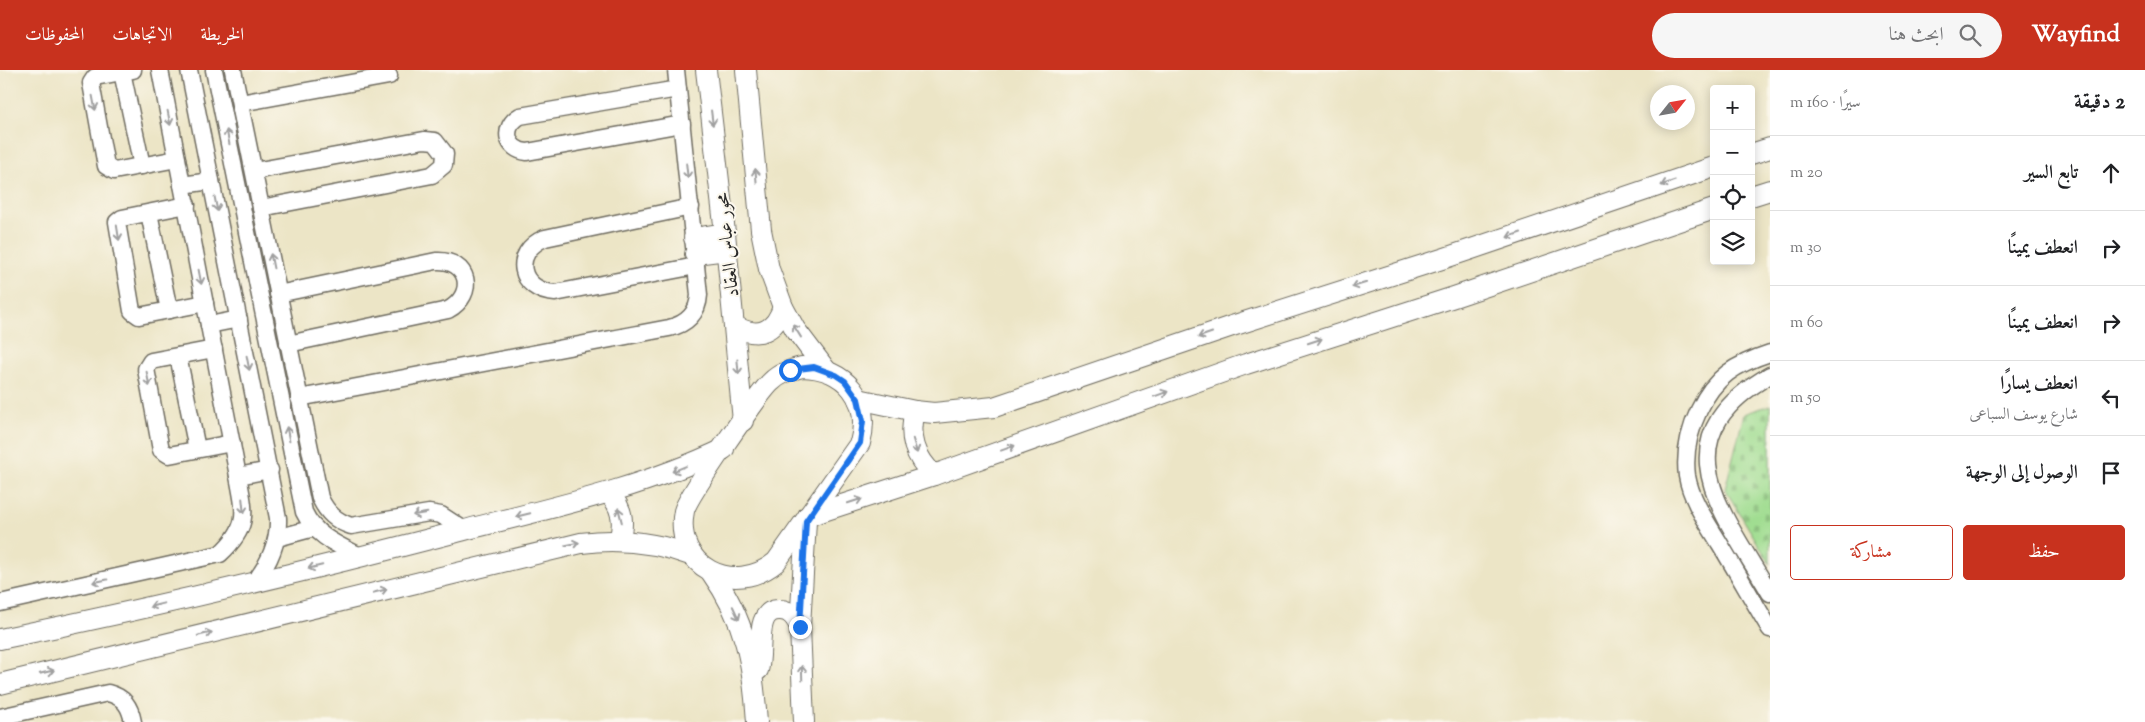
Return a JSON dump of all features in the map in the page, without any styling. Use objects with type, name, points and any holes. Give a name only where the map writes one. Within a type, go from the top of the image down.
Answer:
[{"type":"main road","name":"محور عباس العقاد","points":[[706,70],[735,326],[743,421]]},
{"type":"main road","name":"محور عباس العقاد","points":[[746,70],[764,249],[783,307],[795,329],[826,370]]},
{"type":"main road","points":[[1755,153],[1770,148]]},
{"type":"main road","points":[[858,399],[914,412],[954,412],[994,406],[1232,326],[1445,258],[1710,168]]},
{"type":"main road","points":[[1755,195],[1770,190]]},
{"type":"main road","points":[[807,519],[1246,364],[1464,294],[1710,210]]},
{"type":"main road","points":[[695,252],[726,242]]},
{"type":"main road","points":[[735,326],[746,332],[759,333],[770,328],[779,319],[783,307]]},
{"type":"main road","points":[[693,556],[684,534],[684,510],[689,498],[770,383],[779,375],[802,367],[826,370],[845,381],[858,399],[863,421],[860,443],[807,519],[776,562],[767,570],[757,575],[733,579],[711,572]]},
{"type":"main road","points":[[914,412],[912,429],[914,446],[922,462],[934,475]]},
{"type":"main road","points":[[0,639],[255,582],[608,493],[663,475],[724,449]]},
{"type":"main road","points":[[608,493],[617,504],[622,518],[619,540]]},
{"type":"main road","points":[[804,722],[800,627],[807,519]]},
{"type":"main road","points":[[0,684],[543,550],[581,542],[619,540],[657,544],[693,556],[711,572],[740,621],[754,677],[757,722]]},
{"type":"main road","points":[[754,677],[762,654],[761,623],[764,618],[773,611],[785,610],[795,617],[800,627]]},
{"type":"street","points":[[0,603],[220,554],[236,539],[244,518],[232,443],[160,70]]},
{"type":"street","points":[[189,70],[270,470],[278,518],[277,538],[266,565],[255,582]]},
{"type":"street","points":[[214,70],[304,512],[314,528],[328,539],[360,556]]},
{"type":"street","points":[[233,70],[299,398],[320,498],[324,508],[341,522],[351,526],[434,513],[464,530]]},
{"type":"street","points":[[299,398],[676,326],[689,319],[697,308],[700,295],[676,70]]},
{"type":"street","points":[[142,166],[128,71],[96,77],[91,83],[106,166],[112,171],[142,166],[177,159]]},
{"type":"street","points":[[240,103],[389,76]]},
{"type":"street","points":[[678,89],[520,116],[511,123],[507,134],[516,149],[528,152],[682,124]]},
{"type":"street","points":[[254,171],[424,140],[435,141],[445,154],[446,159],[442,170],[432,175],[261,208]]},
{"type":"street","points":[[182,186],[211,181]]},
{"type":"street","points":[[187,205],[122,218],[117,224],[132,311],[139,316],[205,303]]},
{"type":"street","points":[[691,207],[545,238],[535,242],[528,249],[523,259],[523,270],[527,280],[535,288],[544,292],[555,293],[695,252]]},
{"type":"street","points":[[149,212],[169,310]]},
{"type":"street","points":[[278,294],[445,260],[461,270],[465,279],[466,289],[463,298],[448,310],[288,344]]},
{"type":"street","points":[[209,325],[239,319]]},
{"type":"street","points":[[214,349],[151,361],[146,366],[161,450],[167,455],[232,443]]},
{"type":"street","points":[[1770,353],[1744,362],[1726,373],[1707,392],[1690,430],[1686,458],[1688,478],[1696,502],[1770,629]]},
{"type":"street","points":[[178,356],[198,450]]},
{"type":"street","points":[[1770,375],[1747,388],[1720,415],[1709,438],[1708,477],[1716,502],[1770,593]]},
{"type":"street","points":[[295,469],[308,440]]},
{"type":"street","points":[[238,476],[270,470]]},
{"type":"street","points":[[274,493],[298,487]]},
{"type":"street","points":[[277,538],[314,528]]},
{"type":"street","points":[[0,718],[108,693],[125,701],[131,710],[134,722]]},
{"type":"green space","points":[[1770,405],[1770,564],[1725,489],[1744,414]]},
{"type":"route","points":[[790,370],[814,367],[826,370],[845,381],[858,399],[863,421],[860,443],[806,521],[800,627]]}]
